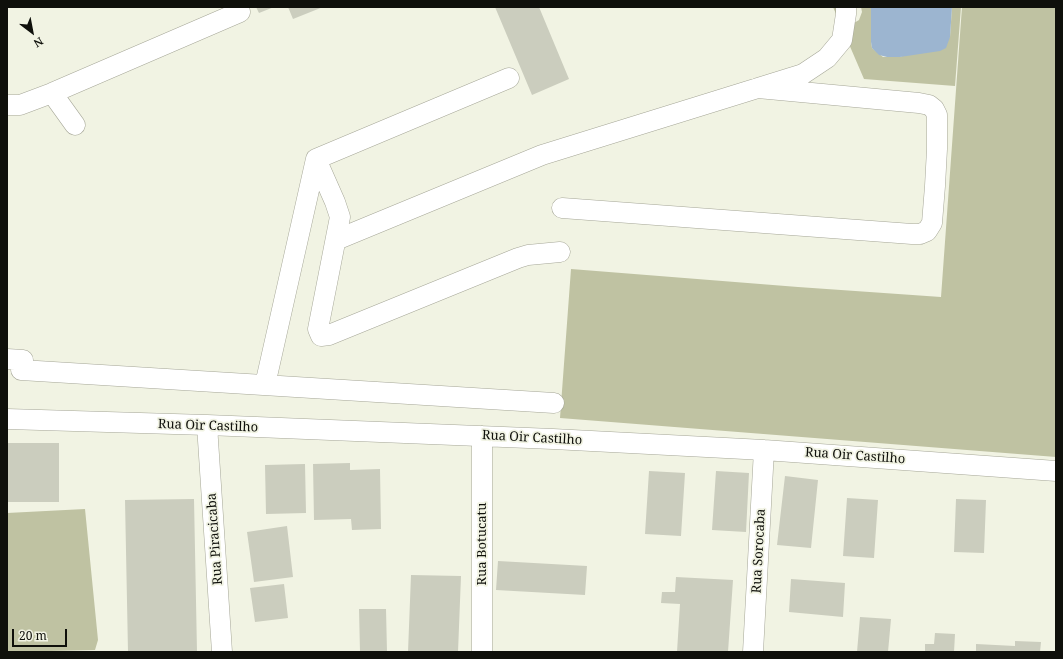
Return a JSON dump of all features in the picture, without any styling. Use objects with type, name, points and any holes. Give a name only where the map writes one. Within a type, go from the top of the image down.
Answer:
[{"type":"street","points":[[336,240],[542,155],[803,74],[827,58],[842,40],[846,7]]},
{"type":"street","points":[[7,105],[20,105],[52,93],[240,12]]},
{"type":"street","points":[[316,159],[509,78]]},
{"type":"street","points":[[562,208],[912,234],[920,234],[927,230],[932,223],[936,186],[937,115],[934,109],[929,105],[919,103],[758,88]]},
{"type":"street","points":[[52,93],[75,125]]},
{"type":"street","points":[[316,159],[340,217],[318,329],[321,336],[329,335],[518,258],[528,255],[560,252]]},
{"type":"street","points":[[265,385],[316,159]]},
{"type":"street","points":[[17,363],[265,385],[554,403]]},
{"type":"street","name":"Rua Oir Castilho","points":[[7,419],[482,436],[764,450],[1056,471]]},
{"type":"street","name":"Rua Piracicaba","points":[[207,425],[222,652]]},
{"type":"street","name":"Rua Botucatu","points":[[482,436],[482,652]]},
{"type":"street","name":"Rua Sorocaba","points":[[753,652],[764,450]]},
{"type":"green space","points":[[833,7],[852,7],[854,23],[859,20],[862,12],[861,7],[871,7],[872,48],[883,57],[900,57],[950,37],[952,7],[961,7],[955,86],[864,79]]},
{"type":"green space","points":[[962,7],[1056,7],[1056,457],[560,418],[571,269],[941,297]]},
{"type":"green space","points":[[85,509],[98,640],[95,650],[7,652],[7,513]]},
{"type":"water","points":[[871,7],[952,7],[950,37],[946,48],[940,51],[900,57],[887,57],[879,55],[872,48],[871,42]]},
{"type":"building","points":[[256,7],[274,7],[259,13]]},
{"type":"building","points":[[288,7],[323,7],[293,19]]},
{"type":"building","points":[[495,7],[539,7],[569,79],[532,95]]},
{"type":"building","points":[[7,443],[59,443],[59,502],[7,502]]},
{"type":"building","points":[[350,463],[350,470],[380,469],[381,529],[352,530],[351,519],[314,520],[313,464]]},
{"type":"building","points":[[305,464],[306,513],[266,514],[265,465]]},
{"type":"building","points":[[649,471],[685,473],[681,536],[645,534]]},
{"type":"building","points":[[716,471],[749,473],[746,532],[712,530]]},
{"type":"building","points":[[785,476],[818,480],[811,548],[777,545]]},
{"type":"building","points":[[847,498],[878,500],[874,558],[843,556]]},
{"type":"building","points":[[194,499],[197,652],[128,652],[125,500]]},
{"type":"building","points":[[956,499],[986,500],[984,553],[954,552]]},
{"type":"building","points":[[287,526],[293,577],[254,582],[247,532]]},
{"type":"building","points":[[498,561],[587,566],[585,595],[496,590]]},
{"type":"building","points":[[411,575],[461,576],[458,652],[408,652]]},
{"type":"building","points":[[676,577],[733,580],[728,652],[677,652],[680,604],[661,603],[662,592],[675,592]]},
{"type":"building","points":[[791,579],[845,583],[843,617],[789,612]]},
{"type":"building","points":[[284,584],[288,618],[255,622],[250,588]]},
{"type":"building","points":[[359,609],[386,609],[387,652],[360,652]]},
{"type":"building","points":[[860,617],[891,619],[888,652],[857,652]]},
{"type":"building","points":[[935,633],[955,634],[954,652],[925,652],[925,644],[934,644]]},
{"type":"building","points":[[1015,641],[1041,642],[1040,652],[976,652],[976,644],[1015,646]]}]
